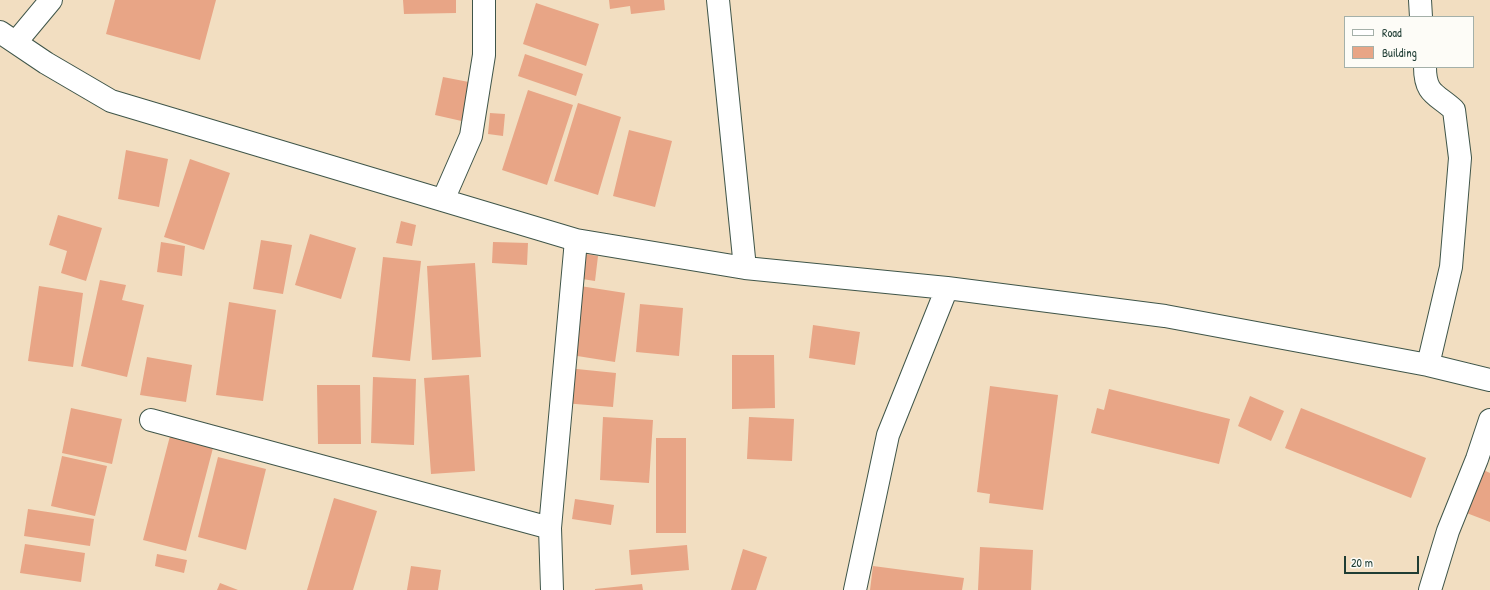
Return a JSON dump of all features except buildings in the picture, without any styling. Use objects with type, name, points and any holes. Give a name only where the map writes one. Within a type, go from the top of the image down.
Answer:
[{"type":"street","points":[[51,0],[8,37],[46,63],[111,101],[576,240],[745,268],[947,288],[1165,316],[1428,365],[1490,380]]},
{"type":"street","points":[[442,200],[471,136],[484,55],[484,0]]},
{"type":"street","points":[[718,0],[745,268]]},
{"type":"street","points":[[1420,0],[1421,16]]},
{"type":"street","points":[[1425,68],[1425,78],[1428,89],[1454,110],[1460,158],[1451,266],[1428,365]]},
{"type":"street","points":[[552,590],[550,528],[576,240]]},
{"type":"street","points":[[855,590],[888,435],[947,288]]},
{"type":"street","points":[[151,420],[550,528]]},
{"type":"street","points":[[1430,590],[1448,531],[1477,459],[1490,420]]}]
